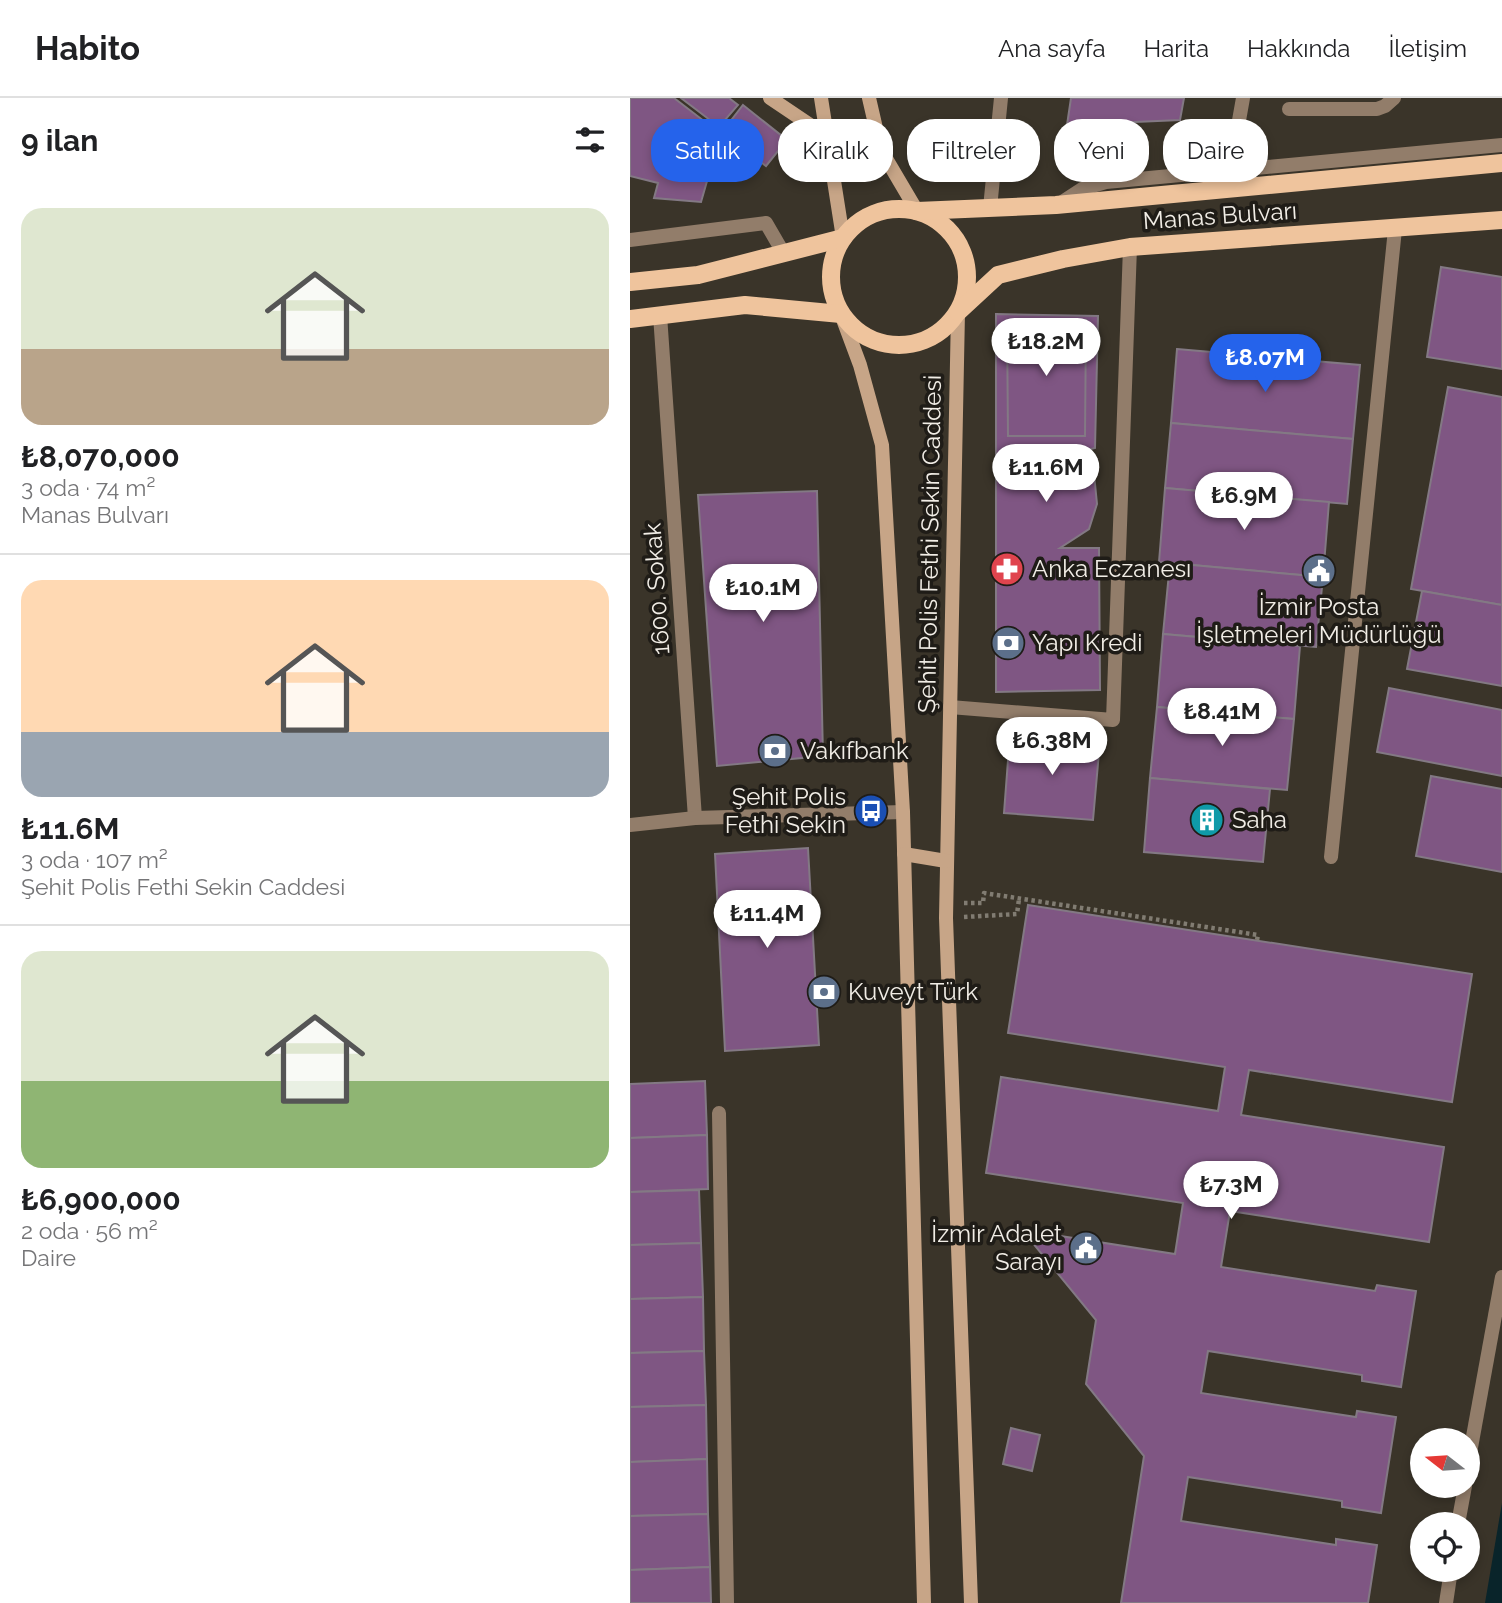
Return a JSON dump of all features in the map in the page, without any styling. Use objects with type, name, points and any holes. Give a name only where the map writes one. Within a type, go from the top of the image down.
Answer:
[{"type":"main road","points":[[770,98],[801,119]]},
{"type":"main road","points":[[821,98],[825,119]]},
{"type":"main road","points":[[869,98],[881,150],[918,211]]},
{"type":"main road","name":"Manas Bulvarı","points":[[918,211],[1056,205],[1502,163]]},
{"type":"main road","points":[[835,182],[843,238]]},
{"type":"main road","points":[[896,208],[918,211],[940,222],[962,250],[967,270],[966,289],[958,312],[949,325],[932,337],[913,345],[892,346],[872,341],[858,333],[841,314],[833,297],[830,277],[834,253],[858,222],[875,213],[896,208]]},
{"type":"main road","name":"Manas Bulvarı","points":[[958,312],[998,275],[1063,259],[1130,247],[1502,220]]},
{"type":"main road","points":[[630,282],[698,275],[843,238]]},
{"type":"main road","points":[[630,319],[745,305],[841,314]]},
{"type":"main road","name":"Şehit Polis Fethi Sekin Caddesi","points":[[958,312],[946,911],[971,1603]]},
{"type":"main road","name":"Şehit Polis Fethi Sekin Caddesi","points":[[841,314],[860,365],[882,445],[903,812],[924,1603]]},
{"type":"main road","points":[[904,854],[946,861]]},
{"type":"street","points":[[990,208],[1000,98]]},
{"type":"street","points":[[1239,119],[1243,98]]},
{"type":"street","points":[[1289,109],[1377,109],[1394,98]]},
{"type":"street","points":[[1268,167],[1502,145]]},
{"type":"street","points":[[1056,205],[1082,189],[1106,182],[1163,177]]},
{"type":"street","points":[[630,240],[766,223],[784,254]]},
{"type":"street","points":[[1331,857],[1395,229]]},
{"type":"street","points":[[950,707],[1113,720],[1130,247]]},
{"type":"street","name":"1600. Sokak","points":[[660,315],[695,818]]},
{"type":"street","points":[[630,825],[695,818],[903,812]]},
{"type":"street","points":[[719,1113],[727,1603]]},
{"type":"street","points":[[1475,1428],[1502,1277]]},
{"type":"street","points":[[1446,1603],[1449,1582]]},
{"type":"path","points":[[946,911],[982,903],[984,893],[1258,935],[1257,940]]},
{"type":"path","points":[[946,911],[1017,914],[1019,899]]},
{"type":"water","points":[[1502,1503],[1502,1603],[1485,1603]]},
{"type":"building","points":[[630,98],[674,98],[701,119],[651,119],[651,181],[630,176]]},
{"type":"building","points":[[681,98],[729,98],[738,105],[726,119],[709,119]]},
{"type":"building","points":[[1071,98],[1184,98],[1180,119],[1149,121],[1149,119],[1068,119]]},
{"type":"building","points":[[743,105],[761,119],[732,119]]},
{"type":"building","points":[[764,122],[778,133],[778,151],[766,166]]},
{"type":"building","points":[[654,182],[707,182],[701,202],[654,198],[658,183]]},
{"type":"building","points":[[1441,267],[1502,277],[1502,369],[1427,357]]},
{"type":"building","points":[[996,314],[1098,316],[1095,448],[1057,458],[1081,461],[1094,474],[1097,504],[1089,529],[1060,548],[1099,548],[1100,690],[996,692]]},
{"type":"building","points":[[1007,320],[1086,320],[1085,436],[1008,436]]},
{"type":"building","points":[[1177,349],[1360,365],[1353,439],[1171,423]]},
{"type":"building","points":[[1448,387],[1502,397],[1502,605],[1411,589]]},
{"type":"building","points":[[1171,423],[1353,439],[1347,504],[1165,488]]},
{"type":"building","points":[[1165,488],[1329,502],[1323,577],[1159,562]]},
{"type":"building","points":[[817,491],[823,756],[717,766],[698,495]]},
{"type":"building","points":[[1170,563],[1323,577],[1316,647],[1163,634]]},
{"type":"building","points":[[1422,591],[1502,605],[1502,686],[1407,669]]},
{"type":"building","points":[[1163,634],[1300,646],[1294,719],[1157,707]]},
{"type":"building","points":[[1389,688],[1502,710],[1502,776],[1377,752]]},
{"type":"building","points":[[1157,707],[1294,719],[1287,790],[1150,778]]},
{"type":"building","points":[[1010,734],[1100,741],[1093,820],[1004,813]]},
{"type":"building","points":[[1431,776],[1502,789],[1502,872],[1416,856]]},
{"type":"building","name":"Saha","points":[[1150,778],[1270,789],[1263,862],[1144,852]]},
{"type":"building","points":[[808,848],[819,1045],[725,1051],[715,854]]},
{"type":"building","name":"İzmir Adalet Sarayı","points":[[1028,905],[1472,974],[1452,1102],[1249,1070],[1241,1115],[1444,1147],[1429,1242],[1230,1211],[1221,1267],[1375,1291],[1377,1285],[1416,1291],[1401,1387],[1362,1381],[1362,1375],[1208,1351],[1201,1393],[1356,1417],[1357,1411],[1396,1417],[1381,1513],[1342,1507],[1342,1501],[1188,1477],[1181,1521],[1336,1545],[1336,1539],[1377,1545],[1368,1603],[1121,1603],[1144,1456],[1086,1384],[1096,1320],[1022,1230],[1175,1254],[1183,1203],[986,1173],[1001,1077],[1218,1111],[1225,1067],[1008,1033]]},
{"type":"building","points":[[705,1081],[707,1135],[630,1138],[630,1084]]},
{"type":"building","points":[[707,1135],[708,1189],[630,1192],[630,1138]]},
{"type":"building","points":[[699,1190],[701,1243],[630,1245],[630,1192]]},
{"type":"building","points":[[701,1243],[703,1297],[630,1299],[630,1245]]},
{"type":"building","points":[[703,1297],[704,1351],[630,1353],[630,1299]]},
{"type":"building","points":[[704,1351],[706,1405],[630,1407],[630,1353]]},
{"type":"building","points":[[706,1405],[707,1459],[630,1462],[630,1407]]},
{"type":"building","points":[[1011,1428],[1040,1435],[1032,1471],[1003,1464]]},
{"type":"building","points":[[707,1459],[708,1514],[630,1516],[630,1462]]},
{"type":"building","points":[[708,1514],[710,1567],[630,1570],[630,1516]]},
{"type":"building","points":[[710,1567],[711,1603],[630,1603],[630,1570]]},
{"type":"place","name":"Anka Eczanesı","points":[[1007,569]]},
{"type":"place","name":"İzmir Posta İşletmeleri Müdürlüğü","points":[[1319,571]]},
{"type":"place","name":"Yapı Kredi","points":[[1008,643]]},
{"type":"place","name":"Vakıfbank","points":[[775,751]]},
{"type":"place","name":"Şehit Polis Fethi Sekin","points":[[871,811]]},
{"type":"place","name":"Saha","points":[[1207,820]]},
{"type":"place","name":"Kuveyt Türk","points":[[824,992]]},
{"type":"place","name":"İzmir Adalet Sarayı","points":[[1086,1248]]}]
